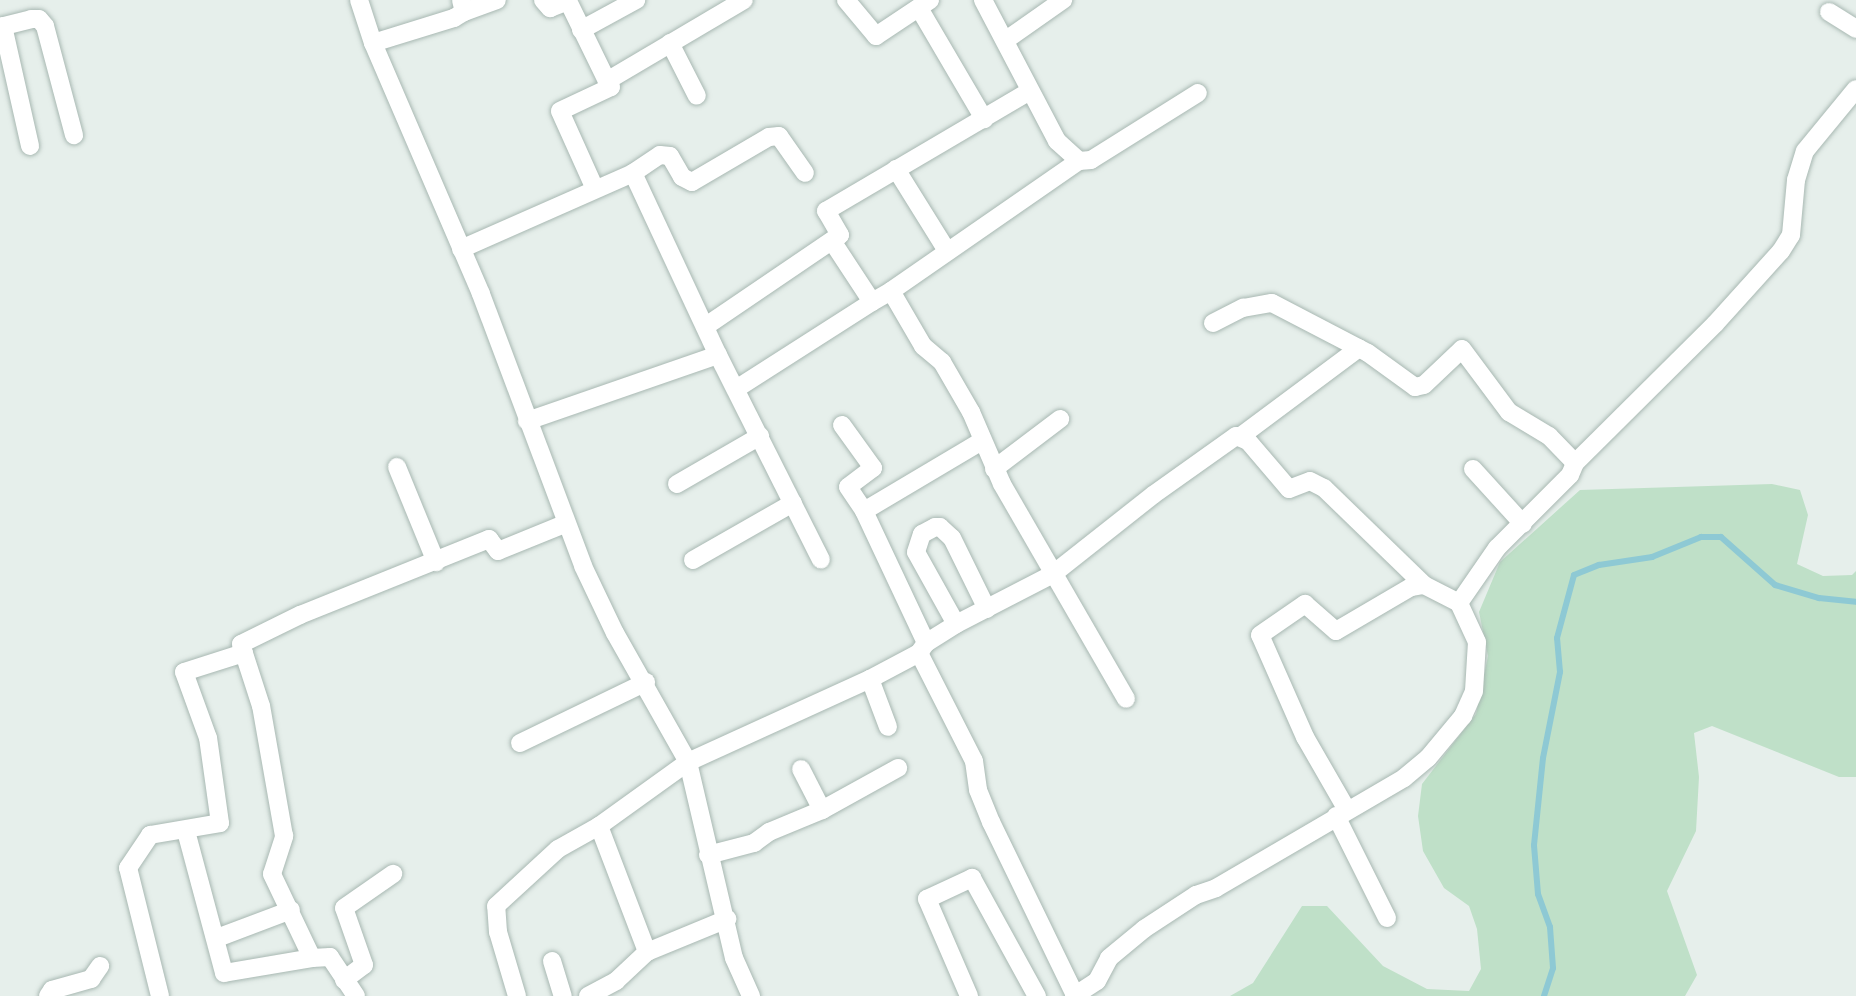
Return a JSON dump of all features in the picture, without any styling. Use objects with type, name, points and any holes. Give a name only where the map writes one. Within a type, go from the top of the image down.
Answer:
[{"type":"street","points":[[359,0],[373,43],[461,249],[567,523],[615,633],[646,682],[688,762],[699,797],[708,855],[727,919],[734,958],[751,996]]},
{"type":"street","points":[[373,43],[454,18],[463,6],[497,0]]},
{"type":"street","points":[[543,0],[550,8],[568,0],[581,30],[612,87],[559,114],[594,189]]},
{"type":"street","points":[[581,30],[636,0]]},
{"type":"street","points":[[608,81],[744,0]]},
{"type":"street","points":[[846,0],[876,36],[925,4],[984,119]]},
{"type":"street","points":[[983,0],[1006,40],[1028,92],[1057,141],[1079,161]]},
{"type":"street","points":[[1006,40],[1063,0]]},
{"type":"street","points":[[1829,12],[1856,29]]},
{"type":"street","points":[[30,147],[2,26],[39,19],[45,26],[74,135]]},
{"type":"street","points":[[670,43],[697,96]]},
{"type":"street","points":[[1459,603],[1497,548],[1570,475],[1575,463],[1715,324],[1781,251],[1791,236],[1796,180],[1805,151],[1856,89]]},
{"type":"street","points":[[706,326],[840,235],[826,211],[1028,92]]},
{"type":"street","points":[[736,389],[891,291],[1079,161],[1092,160],[1198,93]]},
{"type":"street","points":[[461,249],[633,173],[664,154],[670,156],[682,177],[692,182],[774,135],[779,136],[805,173]]},
{"type":"street","points":[[896,169],[947,251]]},
{"type":"street","points":[[633,173],[718,355],[821,560]]},
{"type":"street","points":[[832,240],[872,302]]},
{"type":"street","points":[[891,291],[923,346],[942,362],[960,392],[994,469],[1126,699]]},
{"type":"street","points":[[1213,323],[1244,308],[1272,303],[1359,348],[1415,387],[1424,385],[1462,349],[1509,412],[1549,436],[1575,463]]},
{"type":"street","points":[[517,996],[498,932],[496,906],[558,849],[599,826],[688,762],[870,680],[923,648],[956,624],[1053,574],[1153,495],[1230,439],[1242,436],[1359,348]]},
{"type":"street","points":[[527,421],[718,355]]},
{"type":"street","points":[[994,469],[1060,419]]},
{"type":"street","points":[[842,425],[873,468],[848,487],[864,511],[974,761],[978,790],[991,822],[1074,996],[1096,981],[1109,958],[1144,929],[1196,895],[1225,883],[1414,772],[1463,716],[1474,691],[1478,667],[1477,642],[1459,603],[1424,585],[1324,488],[1310,481],[1289,489],[1242,436]]},
{"type":"street","points":[[677,484],[760,436]]},
{"type":"street","points":[[864,511],[982,441]]},
{"type":"street","points":[[397,467],[436,561]]},
{"type":"street","points":[[1473,469],[1523,524]]},
{"type":"street","points":[[693,561],[793,503]]},
{"type":"street","points":[[312,958],[272,874],[284,836],[261,706],[241,644],[300,615],[489,539],[498,551],[567,523]]},
{"type":"street","points":[[956,624],[916,552],[922,534],[935,527],[940,527],[952,538],[987,609]]},
{"type":"street","points":[[1387,918],[1260,634],[1305,603],[1336,631],[1411,586],[1424,585]]},
{"type":"street","points":[[160,996],[128,868],[150,835],[186,831],[220,822],[208,738],[184,672],[244,653]]},
{"type":"street","points":[[870,680],[888,727]]},
{"type":"street","points":[[520,743],[646,682]]},
{"type":"street","points":[[801,768],[822,810]]},
{"type":"street","points":[[708,855],[754,843],[769,832],[822,810],[898,768]]},
{"type":"street","points":[[599,826],[647,952]]},
{"type":"street","points":[[186,831],[197,880],[217,938],[216,954],[224,973],[330,957],[357,996]]},
{"type":"street","points":[[344,980],[364,965],[344,908],[393,874]]},
{"type":"street","points":[[969,996],[927,899],[972,878],[1037,996]]},
{"type":"street","points":[[217,938],[291,910]]},
{"type":"street","points":[[588,996],[616,981],[647,952],[727,919]]},
{"type":"street","points":[[552,961],[563,996]]},
{"type":"street","points":[[48,996],[52,990],[91,979],[100,966]]},
{"type":"green space","points":[[1772,484],[1800,490],[1808,515],[1797,564],[1823,576],[1852,575],[1856,571],[1856,777],[1839,777],[1712,726],[1694,733],[1699,777],[1696,831],[1667,891],[1697,975],[1685,996],[1230,996],[1253,983],[1302,906],[1327,906],[1383,966],[1427,989],[1469,991],[1481,969],[1477,929],[1469,906],[1444,888],[1423,851],[1418,816],[1422,784],[1476,714],[1488,656],[1479,612],[1500,562],[1580,490]]},
{"type":"waterway","points":[[1544,996],[1553,968],[1550,927],[1538,894],[1534,845],[1543,758],[1560,672],[1557,638],[1574,575],[1599,565],[1652,557],[1701,537],[1721,537],[1775,585],[1819,598],[1856,602]]}]
